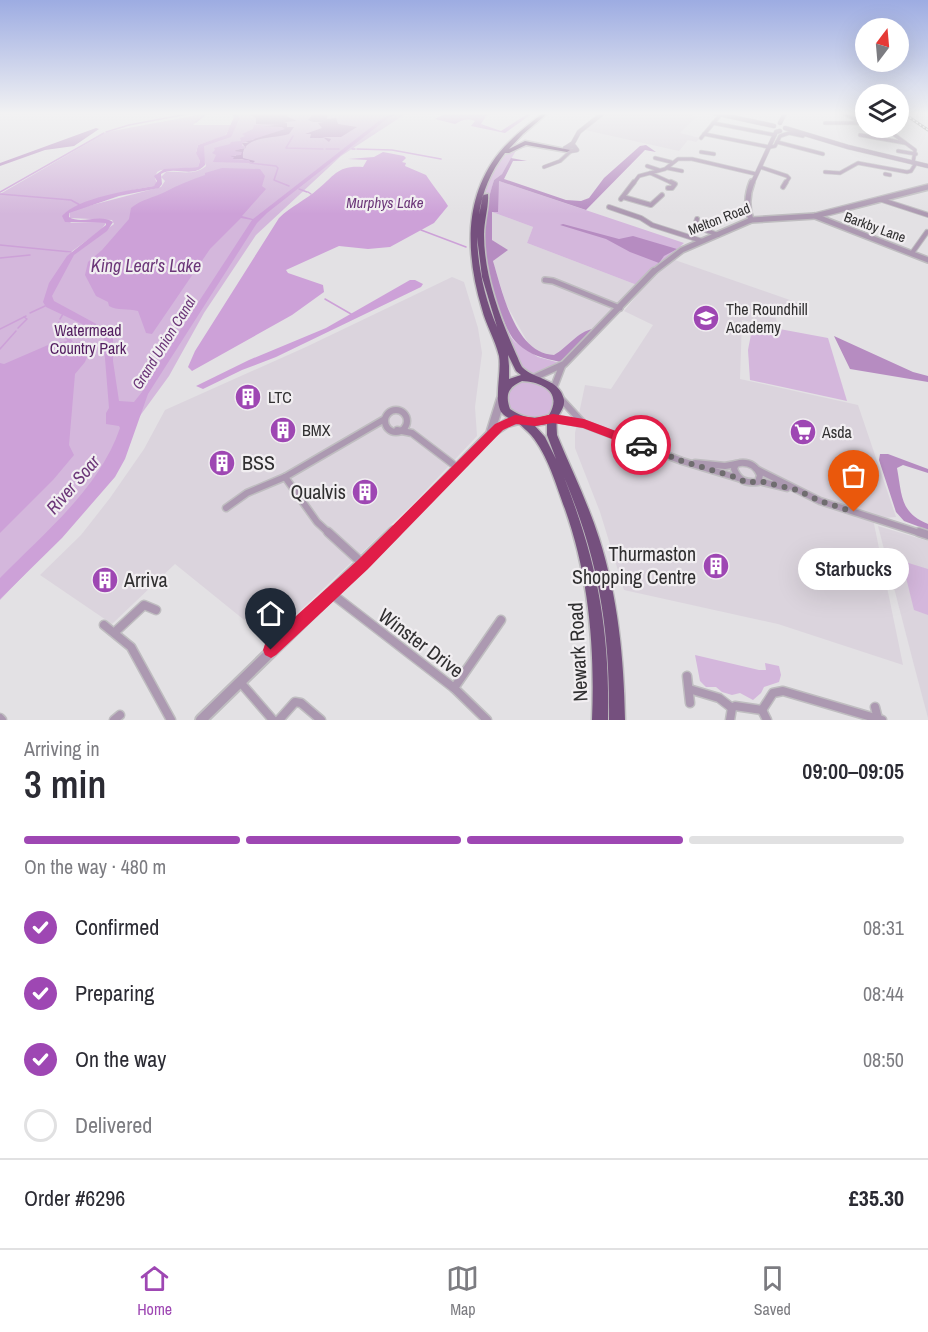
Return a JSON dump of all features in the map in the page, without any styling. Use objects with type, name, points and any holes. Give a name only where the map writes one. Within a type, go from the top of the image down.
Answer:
[{"type":"highway","points":[[502,393],[514,380],[531,378],[544,381],[556,391],[558,407],[553,419],[535,422],[520,420],[506,411],[502,393],[506,362],[479,286],[473,241],[474,222],[481,189],[494,163],[507,147]]},
{"type":"highway","points":[[512,147],[490,182],[483,204],[480,241],[482,264],[512,356],[519,369],[531,378]]},
{"type":"highway","points":[[507,152],[514,147]]},
{"type":"highway","points":[[554,147],[568,148]]},
{"type":"highway","name":"Newark Road","points":[[553,419],[552,435],[590,529],[606,585],[616,649],[617,720]]},
{"type":"highway","name":"Newark Road","points":[[520,420],[540,438],[547,451],[567,497],[584,549],[598,622],[602,677],[600,720]]},
{"type":"street","points":[[544,167],[560,161],[571,147]]},
{"type":"street","points":[[751,220],[747,213],[748,198],[769,147]]},
{"type":"street","points":[[800,147],[821,155]]},
{"type":"street","points":[[846,147],[928,166]]},
{"type":"street","points":[[885,173],[909,172],[916,154],[912,147]]},
{"type":"street","points":[[898,151],[916,154]]},
{"type":"street","points":[[697,160],[702,152],[714,154]]},
{"type":"street","points":[[654,158],[671,162]]},
{"type":"street","points":[[666,168],[671,162],[682,158],[756,174]]},
{"type":"street","points":[[824,172],[842,172],[856,162],[890,175]]},
{"type":"street","points":[[647,166],[659,170]]},
{"type":"street","points":[[760,167],[788,176],[783,187]]},
{"type":"street","points":[[662,195],[652,206],[622,198],[630,184],[639,176],[666,168],[683,172]]},
{"type":"street","points":[[650,172],[675,184],[672,188],[668,188]]},
{"type":"street","name":"Melton Road","points":[[556,391],[556,378],[564,364],[659,266],[682,250],[751,220],[815,216],[928,187]]},
{"type":"street","points":[[878,198],[928,215]]},
{"type":"street","points":[[608,207],[640,218],[652,225],[702,241]]},
{"type":"street","name":"Barkby Lane","points":[[815,216],[928,260]]},
{"type":"street","points":[[697,219],[695,226],[718,235]]},
{"type":"street","points":[[912,254],[927,232],[921,230]]},
{"type":"street","points":[[545,280],[620,308]]},
{"type":"street","name":"Melton Road","points":[[531,378],[564,364]]},
{"type":"street","points":[[556,391],[570,411],[584,424]]},
{"type":"street","points":[[490,434],[502,393]]},
{"type":"street","points":[[226,508],[238,496],[263,489],[285,477],[370,429],[388,414],[398,411],[406,414],[412,433]]},
{"type":"street","points":[[553,419],[584,424],[747,483],[759,481],[797,490]]},
{"type":"street","points":[[383,420],[388,429]]},
{"type":"street","points":[[201,720],[363,564],[490,434],[507,423],[520,420]]},
{"type":"street","points":[[397,430],[408,423]]},
{"type":"street","points":[[370,429],[412,433],[458,468]]},
{"type":"street","points":[[682,461],[725,466],[746,463],[797,490],[847,511],[928,534]]},
{"type":"street","points":[[736,464],[734,471],[738,478]]},
{"type":"street","points":[[757,469],[760,475],[759,481]]},
{"type":"street","points":[[285,477],[317,522],[363,564]]},
{"type":"street","name":"Winster Drive","points":[[332,594],[454,688],[487,720]]},
{"type":"street","points":[[115,632],[138,609],[149,606],[156,610]]},
{"type":"street","points":[[454,688],[501,620]]},
{"type":"street","points":[[104,625],[131,647],[171,720]]},
{"type":"street","points":[[687,676],[690,702]]},
{"type":"street","points":[[239,681],[273,720]]},
{"type":"street","points":[[689,689],[719,698],[732,708]]},
{"type":"street","points":[[762,710],[773,693],[783,691],[880,719]]},
{"type":"street","points":[[279,720],[295,702],[301,703],[321,720]]},
{"type":"street","points":[[732,708],[741,706],[762,710]]},
{"type":"street","points":[[875,707],[880,719]]},
{"type":"street","points":[[730,720],[732,708]]},
{"type":"street","points":[[762,710],[767,720]]},
{"type":"shaded area","points":[[45,147],[70,147],[45,150],[0,166],[0,163]]},
{"type":"shaded area","points":[[639,147],[648,147],[656,152],[645,150],[586,210],[499,181],[498,212],[492,212],[492,240],[508,250],[493,261],[506,303],[520,332],[529,344],[541,352],[554,355],[577,336],[593,329],[560,362],[538,356],[515,341],[500,312],[489,279],[485,230],[489,197],[494,180],[502,174],[511,158],[527,161],[513,161],[504,179],[566,200],[581,201],[589,198],[604,178]]},
{"type":"shaded area","points":[[659,147],[683,147],[679,151]]},
{"type":"shaded area","points":[[245,148],[243,158],[255,161],[253,163],[233,159],[229,155],[236,156],[235,150]]},
{"type":"shaded area","points":[[492,212],[533,227],[527,243],[637,285],[560,361],[531,348],[506,304],[493,261],[507,250],[492,240]]},
{"type":"shaded area","points":[[560,225],[619,239],[633,236],[677,249],[664,256],[659,263],[630,252],[606,239]]},
{"type":"shaded area","name":"Thurmaston Shopping Centre","points":[[672,259],[807,306],[803,316],[775,315],[778,327],[742,320],[740,379],[858,405],[896,517],[873,519],[903,665],[778,624],[624,590],[600,512],[575,448],[575,433],[585,385],[611,389],[653,325],[624,311],[648,282]]},
{"type":"shaded area","points":[[452,277],[464,282],[478,328],[482,353],[475,407],[477,436],[413,504],[269,640],[175,564],[112,624],[40,575],[81,535],[110,498],[144,449],[165,410],[306,347]]},
{"type":"shaded area","points":[[834,336],[913,372],[928,376],[928,382],[850,369]]},
{"type":"shaded area","points":[[880,454],[888,454],[928,469],[928,473],[903,465],[897,468],[907,509],[919,520],[928,524],[928,530],[904,521],[896,512],[879,460]]},
{"type":"shaded area","points":[[878,526],[928,541],[928,718],[915,669]]},
{"type":"green space","name":"Watermead Country Park","points":[[82,147],[198,147],[196,152],[200,161],[198,167],[161,170],[157,172],[155,178],[157,184],[154,186],[94,200],[82,204],[72,209],[64,214],[71,223],[106,223],[101,230],[71,252],[59,251],[74,253],[114,224],[112,220],[70,218],[69,211],[161,187],[165,181],[161,177],[166,172],[192,172],[206,166],[202,154],[203,147],[355,147],[341,156],[256,235],[204,313],[169,376],[24,575],[0,600],[0,194]]},
{"type":"green space","points":[[516,147],[530,147],[517,149],[502,174],[494,180],[485,212],[493,293],[515,342],[538,357],[564,364],[535,377],[551,385],[557,413],[535,422],[506,411],[503,389],[528,378],[519,369],[499,318],[486,271],[484,196],[496,168]]},
{"type":"green space","points":[[499,181],[684,243],[637,285],[527,243],[533,227],[492,212]]},
{"type":"green space","points":[[753,324],[828,338],[847,401],[750,380],[748,350]]},
{"type":"green space","points":[[902,561],[928,569],[928,615],[914,610]]},
{"type":"green space","points":[[695,655],[759,670],[766,670],[765,663],[779,666],[781,675],[779,682],[764,687],[753,700],[740,693],[732,695],[716,687],[706,687],[700,681]]},
{"type":"water","name":"King Lear's Lake","points":[[198,147],[204,147],[205,165],[200,169],[189,172],[166,172],[161,174],[162,184],[159,188],[119,196],[69,213],[69,217],[74,219],[102,219],[113,222],[107,231],[74,255],[52,296],[54,301],[113,333],[113,361],[119,401],[134,402],[142,392],[252,220],[241,218],[210,249],[152,334],[146,333],[138,311],[112,308],[108,302],[96,296],[85,275],[88,262],[102,250],[129,219],[131,208],[205,175],[205,173],[222,168],[260,169],[265,176],[262,186],[266,189],[242,216],[253,219],[346,147],[352,147],[257,223],[148,394],[125,459],[115,477],[62,538],[0,599],[0,578],[69,509],[99,471],[120,428],[106,424],[106,413],[109,408],[103,334],[46,307],[43,302],[49,283],[67,256],[106,225],[106,223],[65,222],[62,216],[79,204],[154,186],[157,181],[154,176],[164,169],[198,167],[200,161],[196,153]]},
{"type":"water","points":[[246,147],[234,151],[242,152],[241,155],[229,156],[234,157],[233,159],[249,160],[251,163],[213,162],[216,155],[212,153],[214,148]]},
{"type":"water","name":"Murphys Lake","points":[[383,152],[404,156],[406,158],[402,162],[406,163],[405,166],[426,175],[443,198],[448,206],[434,223],[390,247],[368,249],[339,246],[286,270],[288,273],[323,285],[324,292],[292,315],[192,371],[188,367],[195,351],[279,218],[342,169],[363,167],[367,160],[348,159],[374,157]]},
{"type":"water","points":[[410,280],[423,284],[276,357],[203,389],[196,386],[249,360],[326,328]]},
{"type":"water","points":[[66,338],[73,342],[81,342],[91,348],[85,362],[75,374],[69,445],[74,455],[53,480],[0,533],[0,363],[4,364],[48,345],[67,341]]},
{"type":"waterway","points":[[0,192],[80,147]]},
{"type":"waterway","points":[[287,147],[323,149]]},
{"type":"waterway","points":[[326,149],[339,149]]},
{"type":"waterway","points":[[357,149],[392,150],[441,159]]},
{"type":"waterway","points":[[250,163],[276,166],[278,168],[274,180],[289,186]]},
{"type":"waterway","points":[[299,189],[307,192]]},
{"type":"waterway","points":[[0,194],[71,200],[80,205]]},
{"type":"waterway","points":[[421,230],[466,247]]},
{"type":"waterway","points":[[0,245],[71,252]]},
{"type":"waterway","points":[[0,258],[30,255]]},
{"type":"waterway","points":[[325,299],[351,314]]},
{"type":"waterway","points":[[30,313],[45,306]]},
{"type":"waterway","points":[[60,319],[63,314]]},
{"type":"waterway","points":[[0,329],[24,317]]},
{"type":"waterway","points":[[18,328],[27,319],[24,317]]},
{"type":"waterway","points":[[59,322],[57,330],[66,338]]},
{"type":"waterway","points":[[0,349],[16,331]]},
{"type":"way so far","points":[[641,445],[747,483],[759,481],[797,490],[820,501],[854,512]]},
{"type":"place","name":"The Roundhill Academy","points":[[706,318]]},
{"type":"place","name":"LTC","points":[[248,397]]},
{"type":"place","name":"BMX","points":[[283,430]]},
{"type":"place","name":"Asda","points":[[803,432]]},
{"type":"place","name":"BSS","points":[[222,463]]},
{"type":"place","name":"Qualvis","points":[[365,492]]},
{"type":"place","name":"Starbucks","points":[[854,512]]},
{"type":"place","name":"Thurmaston Shopping Centre","points":[[716,566]]},
{"type":"place","name":"Arriva","points":[[105,580]]},
{"type":"route","points":[[271,650],[363,564],[499,427],[515,420],[535,422],[553,418],[584,424],[641,445]]},
{"type":"water label","name":"Grand Union Canal","points":[[164,343]]},
{"type":"water label","name":"River Soar","points":[[73,485]]}]
